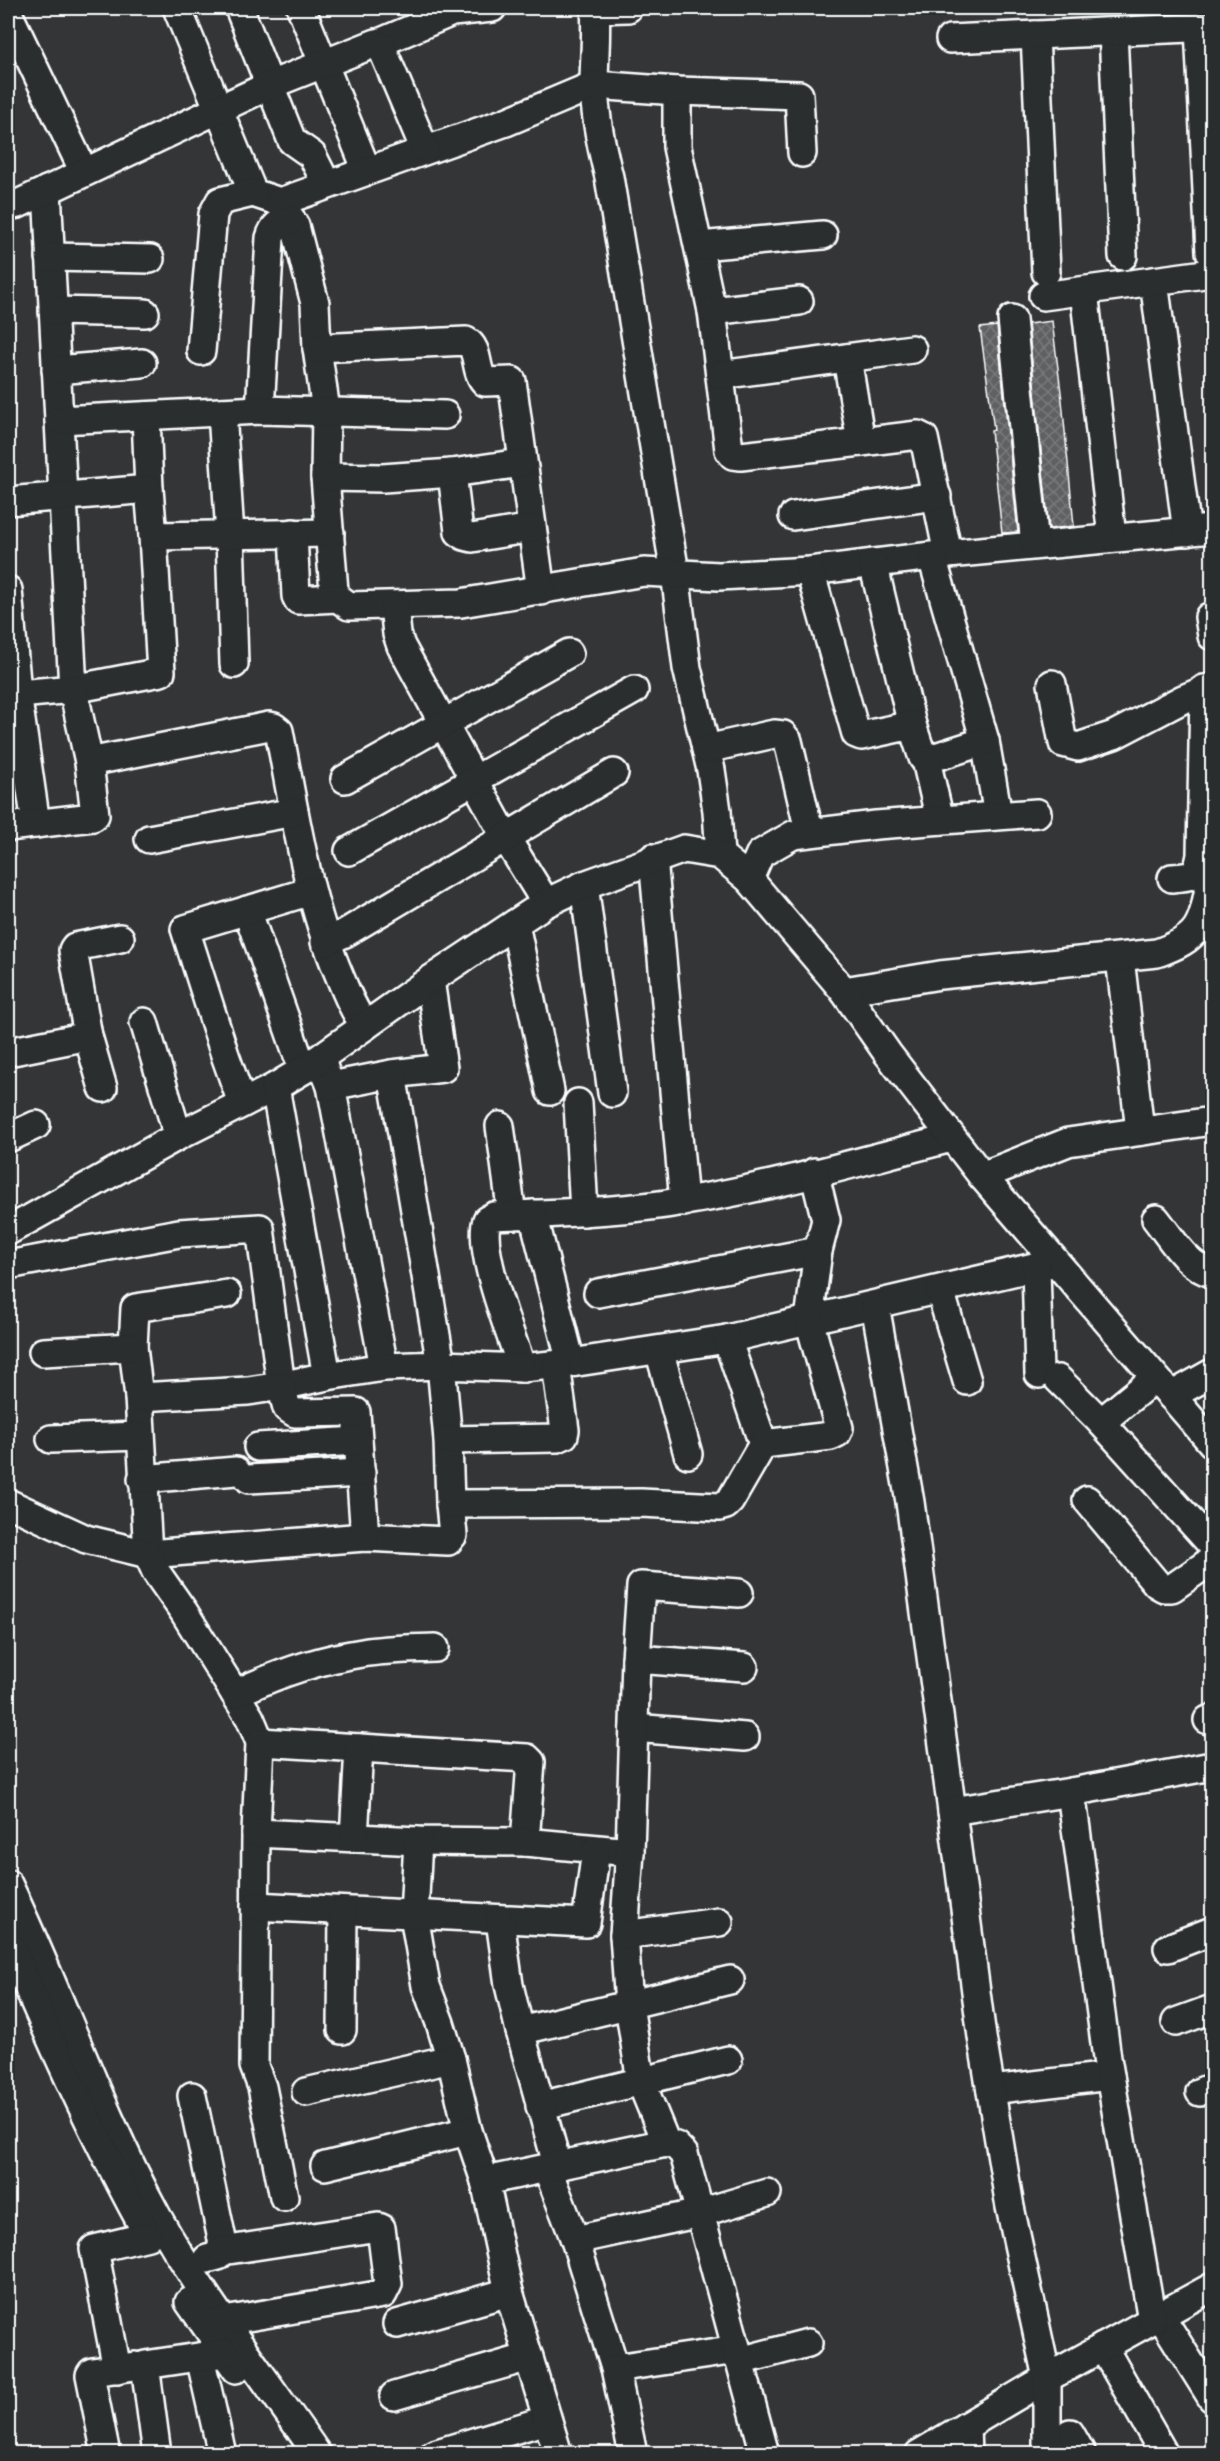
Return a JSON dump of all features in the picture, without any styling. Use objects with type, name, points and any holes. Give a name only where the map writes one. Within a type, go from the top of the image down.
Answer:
[{"type":"street","points":[[177,8],[253,193],[285,211],[295,226],[315,303],[317,348],[326,411],[325,477],[334,591],[338,598],[349,606],[461,603],[644,573],[719,576],[810,571],[1112,537],[1200,531],[1154,281]]},
{"type":"street","points":[[238,8],[292,141],[312,155],[327,185]]},
{"type":"street","points":[[301,8],[326,64],[367,171]]},
{"type":"street","points":[[8,206],[18,204],[270,85],[380,43],[452,12],[492,8]]},
{"type":"street","points":[[628,8],[595,8],[597,35],[594,85],[597,134],[609,177],[675,573],[687,668],[706,749],[717,812],[720,855]]},
{"type":"street","points":[[8,13],[84,172]]},
{"type":"street","points":[[950,39],[1035,35],[1113,32],[1206,27],[1211,262],[1154,281],[1084,291],[1045,284],[1035,35]]},
{"type":"street","points":[[1113,32],[1123,256]]},
{"type":"street","points":[[380,43],[425,150]]},
{"type":"street","points":[[260,410],[270,238],[273,228],[285,211],[327,185],[506,122],[594,85],[677,91],[799,95],[802,153]]},
{"type":"street","points":[[677,91],[677,147],[712,311],[729,450],[734,455],[918,435],[924,438],[937,496],[940,555],[985,741],[998,815]]},
{"type":"street","points":[[8,827],[94,817],[89,762],[73,689],[47,190]]},
{"type":"street","points":[[201,351],[213,214],[220,201],[253,193]]},
{"type":"street","points":[[699,246],[823,235]]},
{"type":"street","points":[[50,257],[150,259]]},
{"type":"street","points":[[1084,291],[1112,537]]},
{"type":"street","points":[[712,311],[800,301]]},
{"type":"street","points":[[53,311],[145,314]]},
{"type":"street","points":[[1012,319],[1035,546]]},
{"type":"street","points":[[317,348],[466,341],[470,343],[482,378],[486,382],[512,381],[542,591]]},
{"type":"street","points":[[720,375],[912,348]]},
{"type":"street","points":[[847,358],[861,442]]},
{"type":"street","points":[[56,370],[142,363]]},
{"type":"street","points":[[58,420],[260,410],[446,415]]},
{"type":"street","points":[[222,412],[230,535],[234,664]]},
{"type":"street","points":[[12,694],[73,689],[161,672],[149,489],[147,416]]},
{"type":"street","points":[[325,477],[383,478],[522,463]]},
{"type":"street","points":[[452,472],[459,532],[464,536],[472,538],[532,528]]},
{"type":"street","points":[[8,501],[149,489]]},
{"type":"street","points":[[794,516],[937,496]]},
{"type":"street","points":[[153,536],[330,532]]},
{"type":"street","points":[[293,533],[298,600],[338,598]]},
{"type":"street","points":[[873,563],[912,725],[922,758],[926,760],[940,820]]},
{"type":"street","points":[[810,571],[856,734],[861,736],[912,725]]},
{"type":"street","points":[[8,590],[12,694],[36,824]]},
{"type":"street","points":[[394,606],[397,634],[401,646],[506,838],[546,903]]},
{"type":"street","points":[[345,779],[570,652]]},
{"type":"street","points":[[1052,684],[1064,743],[1078,747],[1114,735],[1208,688],[1201,855],[1198,870],[1192,876],[1172,878]]},
{"type":"street","points":[[349,851],[634,690]]},
{"type":"street","points":[[89,762],[258,728],[274,727],[279,731],[311,891],[325,942],[356,1014],[364,1026]]},
{"type":"street","points":[[706,749],[774,734],[783,735],[788,741],[807,822]]},
{"type":"street","points":[[926,760],[985,741]]},
{"type":"street","points":[[325,942],[345,933],[614,773]]},
{"type":"street","points":[[149,839],[294,812]]},
{"type":"street","points":[[749,879],[760,854],[793,835],[1037,813]]},
{"type":"street","points":[[8,1231],[178,1136],[275,1088],[312,1065],[430,980],[546,903],[584,885],[653,858],[684,849],[720,855],[749,879],[844,991],[888,1054],[982,1176],[1045,1264],[1163,1387],[1212,1443]]},
{"type":"street","points":[[653,858],[684,1202]]},
{"type":"street","points":[[844,991],[940,975],[1158,953],[1183,944],[1195,931],[1205,911],[1210,883]]},
{"type":"street","points":[[584,885],[612,1093]]},
{"type":"street","points":[[242,1103],[185,928],[311,891]]},
{"type":"street","points":[[247,910],[312,1065],[331,1086],[384,1367]]},
{"type":"street","points":[[515,924],[550,1091]]},
{"type":"street","points":[[103,1088],[88,1036],[73,950],[75,947],[120,938]]},
{"type":"street","points":[[1120,958],[1140,1131]]},
{"type":"street","points":[[331,1086],[392,1074],[443,1068],[430,980]]},
{"type":"street","points":[[144,1023],[178,1136]]},
{"type":"street","points":[[8,1053],[88,1036]]},
{"type":"street","points":[[8,1503],[86,1539],[148,1554],[365,1538],[448,1540],[453,1535],[441,1365],[392,1074]]},
{"type":"street","points":[[275,1088],[327,1376]]},
{"type":"street","points":[[578,1103],[584,1212]]},
{"type":"street","points":[[982,1176],[1068,1142],[1212,1121]]},
{"type":"street","points":[[8,1138],[36,1125]]},
{"type":"street","points":[[448,1440],[557,1438],[564,1435],[566,1430],[564,1364],[500,1126]]},
{"type":"street","points":[[522,1368],[490,1268],[484,1227],[487,1220],[494,1216],[584,1212],[684,1202],[814,1173],[952,1138]]},
{"type":"street","points":[[763,1444],[831,1436],[837,1433],[839,1428],[809,1320],[818,1251],[826,1220],[814,1173]]},
{"type":"street","points":[[1156,1219],[1192,1263],[1212,1273]]},
{"type":"street","points":[[8,1265],[178,1233],[260,1228],[281,1386],[287,1408],[294,1413],[356,1412],[365,1538]]},
{"type":"street","points":[[598,1293],[818,1251]]},
{"type":"street","points":[[139,1397],[248,1391],[384,1367],[441,1365],[522,1368],[564,1364],[727,1339],[1045,1264]]},
{"type":"street","points":[[1045,1264],[1048,1377],[1101,1422],[1212,1545]]},
{"type":"street","points":[[940,1290],[967,1381]]},
{"type":"street","points":[[227,1294],[135,1308],[133,1347],[139,1397],[148,1554],[156,1572],[184,1612],[250,1718],[260,1742],[256,1833],[254,2067],[262,2087],[284,2197]]},
{"type":"street","points":[[875,1305],[910,1502],[991,2090],[1010,2207],[1047,2378],[1047,2454]]},
{"type":"street","points":[[450,1504],[641,1503],[719,1507],[730,1501],[763,1444],[727,1339]]},
{"type":"street","points":[[43,1352],[133,1347]]},
{"type":"street","points":[[659,1350],[688,1454]]},
{"type":"street","points":[[1101,1422],[1163,1387],[1212,1373]]},
{"type":"street","points":[[51,1439],[140,1436]]},
{"type":"street","points":[[258,1447],[358,1441]]},
{"type":"street","points":[[142,1479],[361,1473]]},
{"type":"street","points":[[1087,1500],[1157,1584],[1164,1588],[1172,1588],[1212,1560]]},
{"type":"street","points":[[666,2143],[641,2082],[629,2005],[624,1935],[630,1852],[636,1659],[641,1586],[739,1593]]},
{"type":"street","points":[[235,1695],[269,1678],[314,1662],[363,1652],[435,1648]]},
{"type":"street","points":[[636,1659],[744,1667]]},
{"type":"street","points":[[634,1728],[745,1737]]},
{"type":"street","points":[[260,1742],[527,1758],[531,1761],[525,1842]]},
{"type":"street","points":[[354,1838],[358,1748]]},
{"type":"street","points":[[952,1811],[1212,1766]]},
{"type":"street","points":[[1071,1792],[1110,2076],[1156,2318],[1212,2398]]},
{"type":"street","points":[[256,1833],[418,1841],[525,1842],[630,1852]]},
{"type":"street","points":[[418,1841],[414,1915],[426,1986],[451,2060],[468,2131],[485,2181],[509,2292],[558,2454]]},
{"type":"street","points":[[255,1906],[586,1923],[596,1850]]},
{"type":"street","points":[[8,1884],[17,1941],[107,2134],[148,2236],[211,2336],[222,2454]]},
{"type":"street","points":[[342,2030],[343,1911]]},
{"type":"street","points":[[500,1920],[509,1985],[540,2106],[552,2166],[615,2368],[633,2454]]},
{"type":"street","points":[[624,1935],[719,1922]]},
{"type":"street","points":[[1168,1948],[1212,1931]]},
{"type":"street","points":[[520,2031],[730,1980]]},
{"type":"street","points":[[1176,2022],[1212,2009]]},
{"type":"street","points":[[306,2092],[451,2060]]},
{"type":"street","points":[[540,2106],[728,2060]]},
{"type":"street","points":[[991,2090],[1110,2076]]},
{"type":"street","points":[[186,2264],[218,2256],[223,2244],[192,2096]]},
{"type":"street","points":[[325,2166],[468,2131]]},
{"type":"street","points":[[107,2134],[186,2264],[317,2454]]},
{"type":"street","points":[[485,2181],[666,2143],[676,2146],[684,2154],[765,2454]]},
{"type":"street","points":[[575,2240],[700,2213],[767,2193]]},
{"type":"street","points":[[222,2251],[378,2226],[381,2228],[388,2284],[383,2294],[224,2321]]},
{"type":"street","points":[[117,2369],[94,2249],[148,2236]]},
{"type":"street","points":[[919,2454],[1047,2378],[1212,2286]]},
{"type":"street","points":[[398,2325],[509,2292]]},
{"type":"street","points":[[615,2368],[738,2355],[808,2343]]},
{"type":"street","points":[[1102,2347],[1164,2454]]},
{"type":"street","points":[[105,2454],[90,2375],[92,2372],[212,2355]]},
{"type":"street","points":[[212,2355],[294,2454]]},
{"type":"street","points":[[394,2396],[529,2357]]},
{"type":"street","points":[[145,2365],[157,2454]]},
{"type":"street","points":[[434,2454],[546,2420]]},
{"type":"street","points":[[966,2426],[967,2454]]},
{"type":"building","points":[[1052,321],[1074,526],[1049,529],[1028,324]]},
{"type":"building","points":[[997,326],[1018,532],[1002,533],[991,431],[994,430],[980,328]]}]
